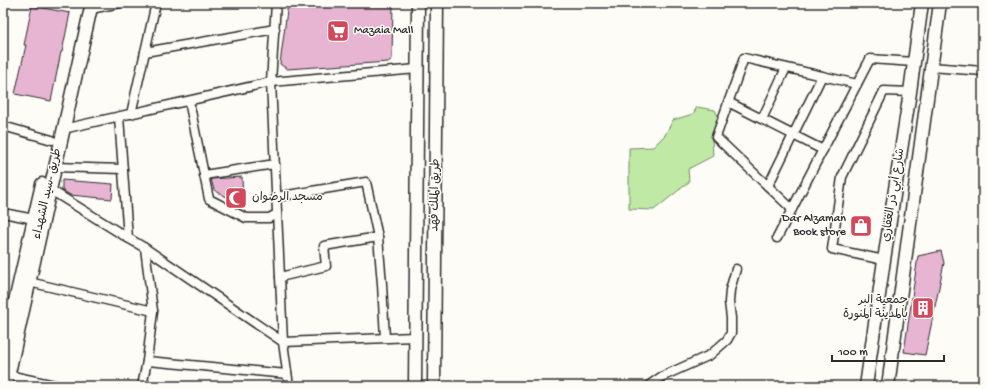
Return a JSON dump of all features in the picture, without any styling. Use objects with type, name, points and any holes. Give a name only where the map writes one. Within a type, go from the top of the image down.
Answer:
[{"type":"main road","points":[[413,3],[418,43]]},
{"type":"main road","name":"طريق الملك فهد","points":[[415,386],[418,3]]},
{"type":"main road","name":"طريق الملك فهد","points":[[434,386],[437,3]]},
{"type":"main road","points":[[437,44],[442,3]]},
{"type":"main road","name":"شارع أبي ذر الغفاري","points":[[866,386],[922,3]]},
{"type":"main road","name":"شارع أبي ذر الغفاري","points":[[888,386],[940,3]]},
{"type":"main road","name":"طريق -سيد الشهداء","points":[[7,380],[89,5]]},
{"type":"main road","name":"طريق -سيد الشهداء","points":[[3,353],[7,314],[34,219],[52,140],[89,5]]},
{"type":"street","points":[[89,5],[120,3]]},
{"type":"street","points":[[131,114],[156,3]]},
{"type":"street","points":[[276,3],[271,82],[283,342],[286,374],[289,386]]},
{"type":"street","points":[[145,52],[275,29]]},
{"type":"street","points":[[792,209],[716,137],[744,58],[857,84]]},
{"type":"street","points":[[777,238],[870,59],[914,62]]},
{"type":"street","points":[[931,67],[983,71]]},
{"type":"street","points":[[762,119],[786,68]]},
{"type":"street","points":[[63,129],[271,82],[417,70]]},
{"type":"street","points":[[768,186],[822,76]]},
{"type":"street","points":[[884,260],[832,249],[842,177],[884,91],[910,92]]},
{"type":"street","points":[[189,101],[209,199],[246,218],[269,218],[277,214]]},
{"type":"street","points":[[728,102],[823,150]]},
{"type":"street","points":[[119,117],[128,238]]},
{"type":"street","points":[[3,126],[52,140]]},
{"type":"street","points":[[204,175],[275,164]]},
{"type":"street","points":[[54,167],[123,169]]},
{"type":"street","points":[[276,198],[366,182],[378,236],[385,338]]},
{"type":"street","points":[[49,189],[145,248],[283,342],[415,337]]},
{"type":"street","points":[[3,213],[34,219]]},
{"type":"street","points":[[280,277],[326,266],[324,246],[378,236]]},
{"type":"street","points":[[142,386],[147,361],[153,311],[145,248]]},
{"type":"street","points":[[648,386],[661,376],[710,355],[727,340],[731,334],[729,302],[730,290],[736,269]]},
{"type":"street","points":[[29,282],[153,311]]},
{"type":"street","points":[[147,361],[286,374]]},
{"type":"street","points":[[7,380],[59,386]]},
{"type":"green space","points":[[697,107],[715,110],[719,118],[712,138],[713,156],[688,169],[689,182],[654,210],[629,209],[629,148],[653,147],[665,135],[673,120],[693,114]]},
{"type":"building","name":"Mazaia Mall","points":[[288,3],[393,3],[392,59],[388,62],[287,69],[280,64]]},
{"type":"building","points":[[32,6],[70,13],[51,101],[15,94],[26,45],[24,45]]},
{"type":"building","name":"مسجد الرضوان","points":[[242,177],[243,206],[214,190],[211,179]]},
{"type":"building","points":[[62,180],[113,184],[112,199],[70,195],[62,190]]},
{"type":"building","name":"جمعية البر بالمدينة المنورة","points":[[941,251],[944,263],[925,355],[904,352],[918,256]]},
{"type":"place","name":"Mazaia Mall","points":[[338,31]]},
{"type":"place","name":"مسجد الرضوان","points":[[236,198]]},
{"type":"place","name":"Dar Alzaman Book store","points":[[861,226]]},
{"type":"place","name":"جمعية البر بالمدينة المنورة","points":[[923,308]]}]
